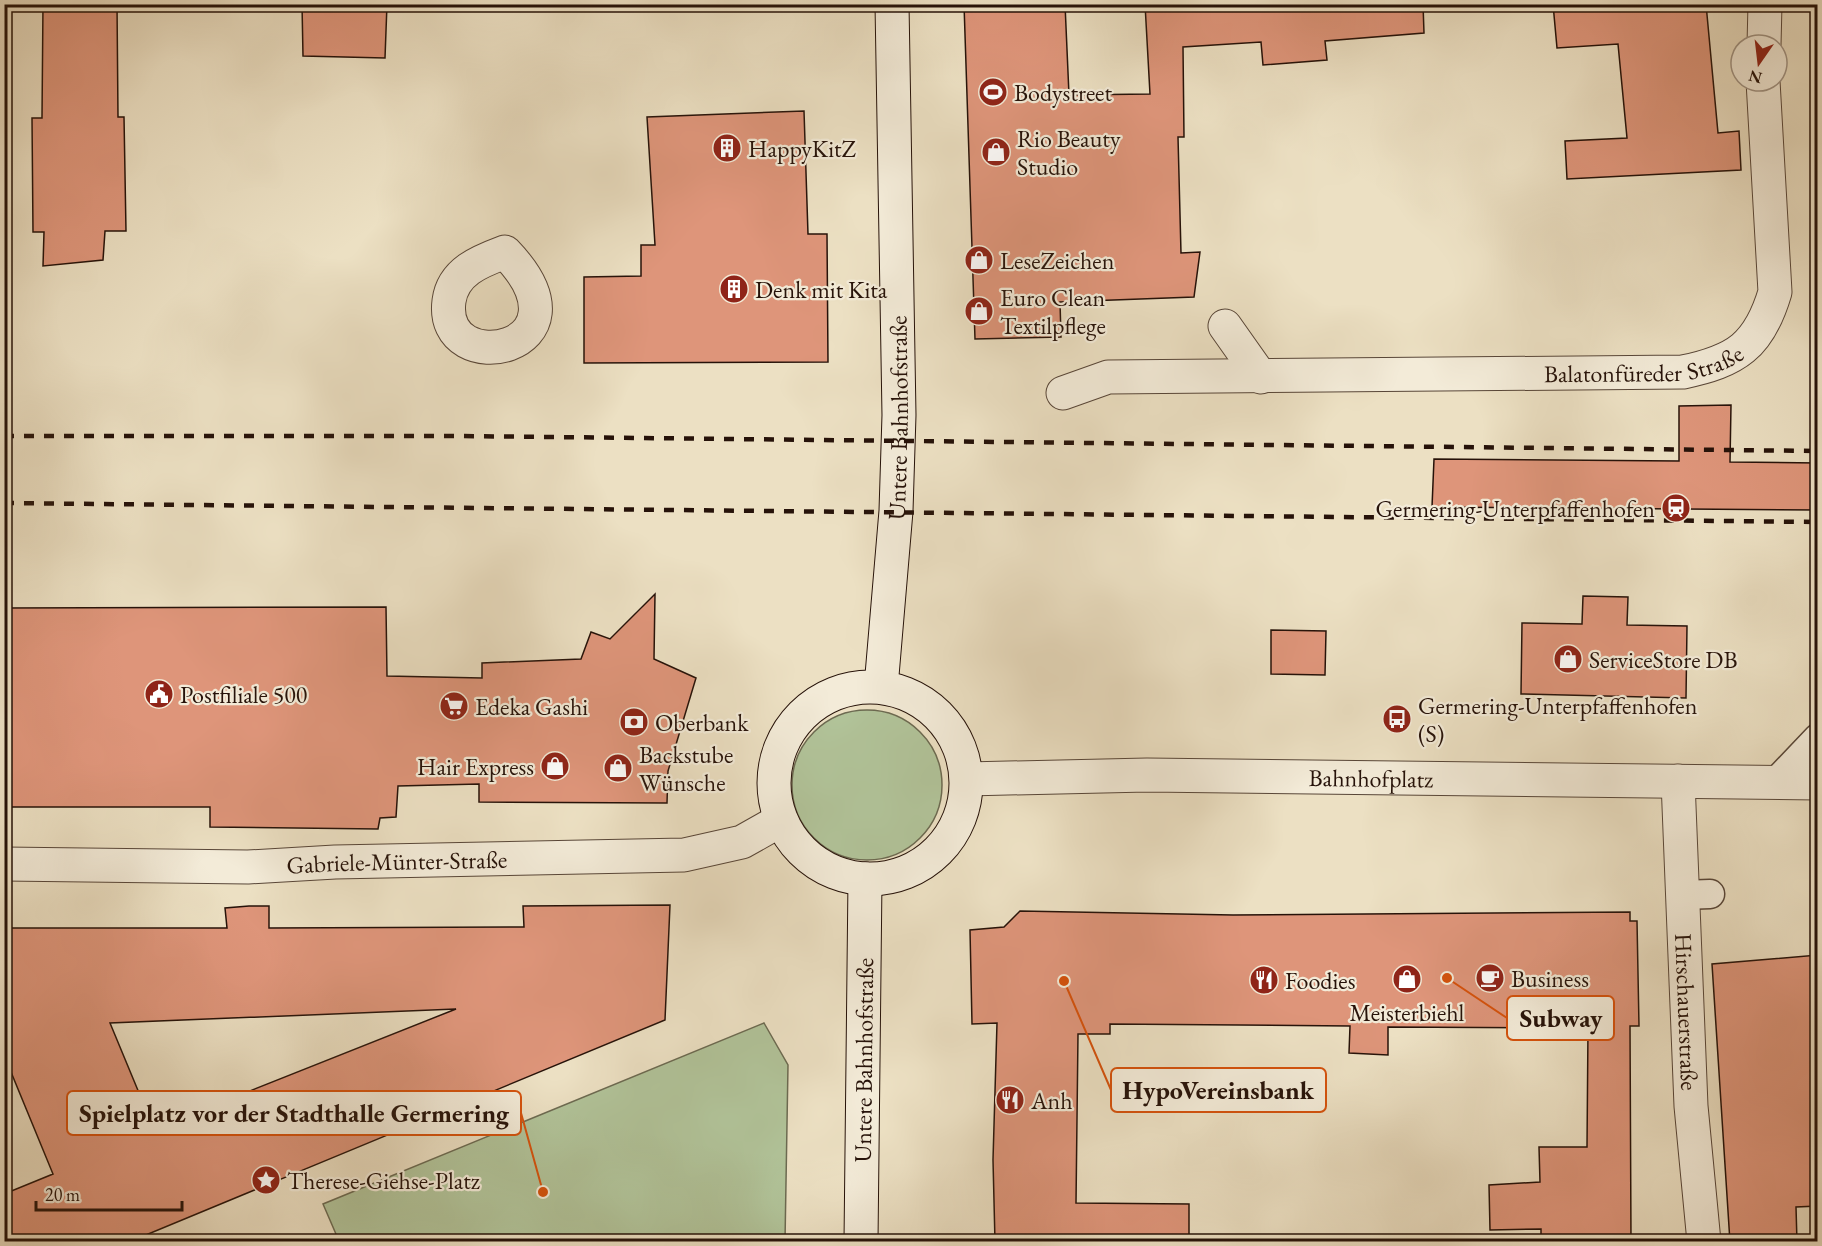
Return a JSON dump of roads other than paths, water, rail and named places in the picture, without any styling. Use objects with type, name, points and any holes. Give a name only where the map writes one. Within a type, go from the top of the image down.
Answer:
[{"type":"street","name":"Untere Bahnhofstraße","points":[[881,687],[896,511],[899,415],[892,4]]},
{"type":"street","points":[[1764,33],[1765,4]]},
{"type":"street","name":"Balatonfüreder Straße","points":[[1063,393],[1108,377],[1683,372],[1718,365],[1745,348],[1767,320],[1775,292],[1764,93]]},
{"type":"street","points":[[1225,326],[1261,377]]},
{"type":"street","points":[[881,687],[914,698],[930,708],[948,727],[961,751],[967,778],[963,810],[949,839],[926,862],[897,876],[865,879],[837,874],[812,861],[793,842],[781,820],[774,789],[776,762],[786,736],[802,714],[825,698],[852,688],[881,687]]},
{"type":"street","name":"Bahnhofplatz","points":[[967,778],[1147,775],[1818,783]]},
{"type":"street","name":"Hirschauerstraße","points":[[1678,781],[1696,894],[1692,1106],[1704,1242]]},
{"type":"street","name":"Gabriele-Münter-Straße","points":[[4,864],[248,867],[335,862],[684,855],[742,842],[781,820]]},
{"type":"street","name":"Untere Bahnhofstraße","points":[[861,1242],[865,879]]},
{"type":"lane","points":[[1776,782],[1818,738]]},
{"type":"railway","points":[[4,436],[460,436],[1818,451]]},
{"type":"railway","points":[[4,503],[1818,522]]},
{"type":"place","name":"Bodystreet","points":[[993,92]]},
{"type":"place","name":"HappyKitZ","points":[[727,148]]},
{"type":"place","name":"Rio Beauty Studio","points":[[996,152]]},
{"type":"place","name":"LeseZeichen","points":[[979,260]]},
{"type":"place","name":"Denk mit Kita","points":[[734,289]]},
{"type":"place","name":"Euro Clean Textilpflege","points":[[979,311]]},
{"type":"place","name":"Germering-Unterpfaffenhofen","points":[[1676,508]]},
{"type":"place","name":"ServiceStore DB","points":[[1568,659]]},
{"type":"place","name":"Postfiliale 500","points":[[159,694]]},
{"type":"place","name":"Edeka Gashi","points":[[454,706]]},
{"type":"place","name":"Germering-Unterpfaffenhofen (S)","points":[[1397,719]]},
{"type":"place","name":"Oberbank","points":[[634,722]]},
{"type":"place","name":"Hair Express","points":[[555,766]]},
{"type":"place","name":"Backstube Wünsche","points":[[618,768]]},
{"type":"place","name":"Subway","points":[[1447,978]]},
{"type":"place","name":"Business","points":[[1490,978]]},
{"type":"place","name":"Meisterbiehl","points":[[1407,979]]},
{"type":"place","name":"Foodies","points":[[1264,980]]},
{"type":"place","name":"HypoVereinsbank","points":[[1064,981]]},
{"type":"place","name":"Anh","points":[[1010,1100]]},
{"type":"place","name":"Therese-Giehse-Platz","points":[[266,1180]]},
{"type":"place","name":"Spielplatz vor der Stadthalle Germering","points":[[543,1192]]}]
